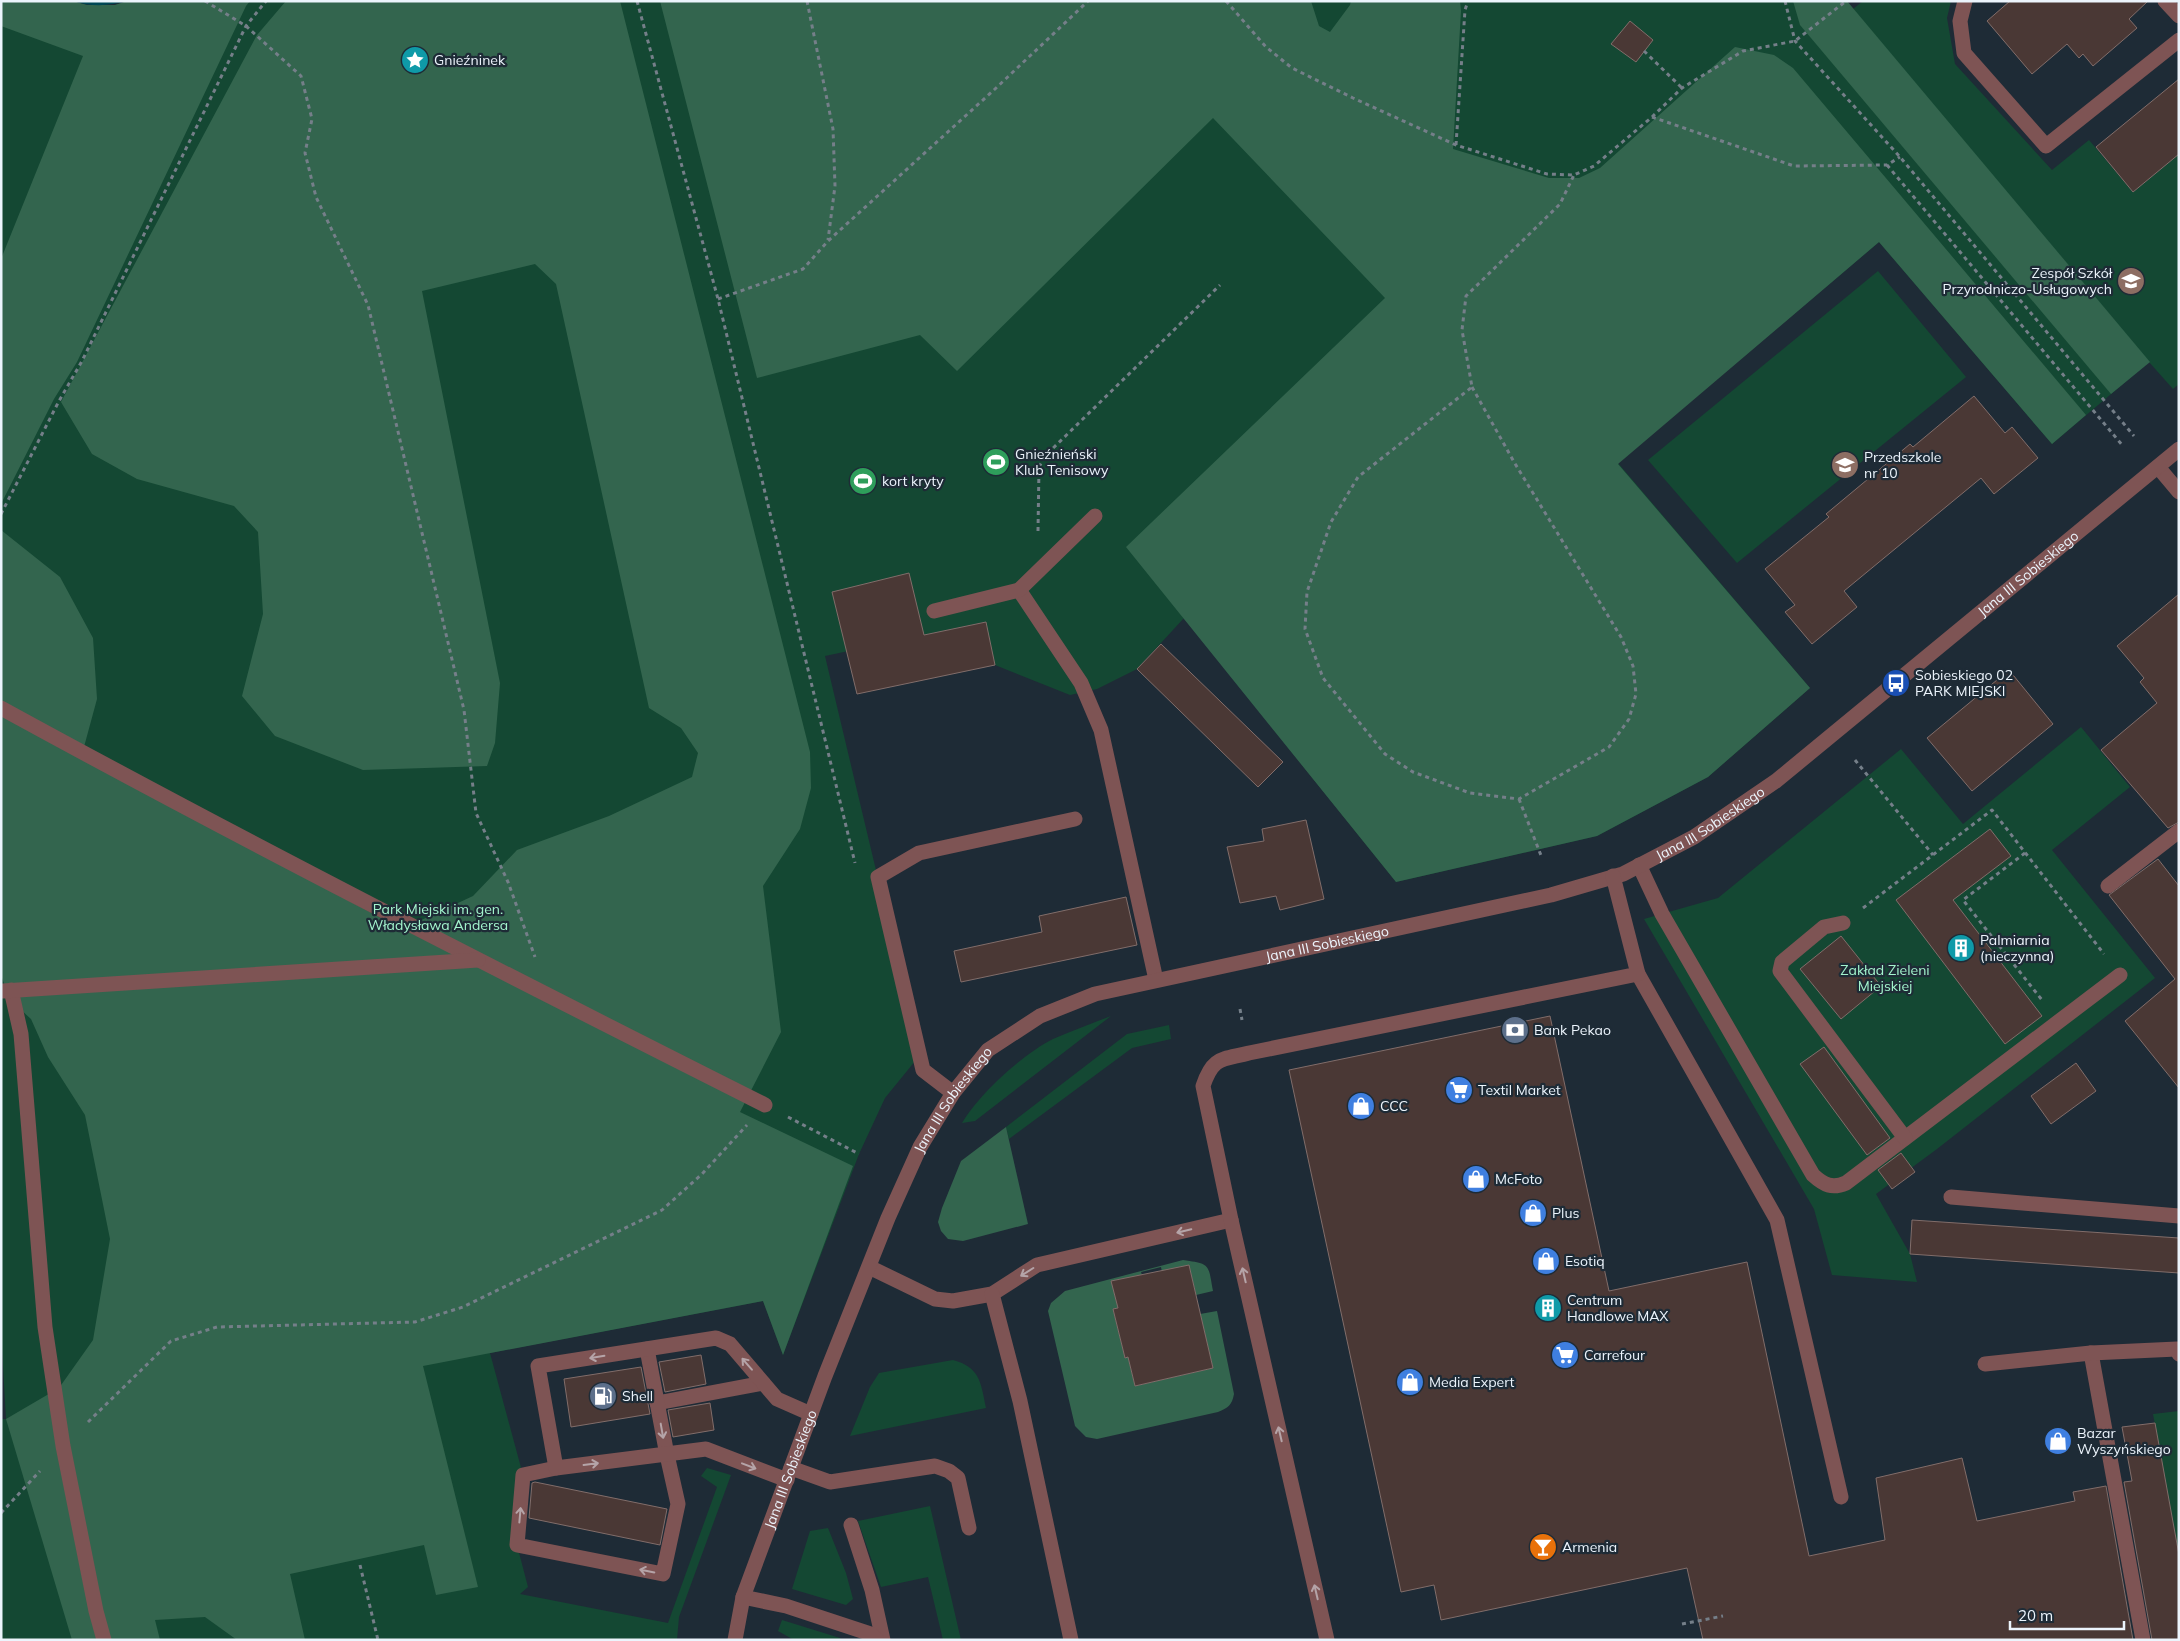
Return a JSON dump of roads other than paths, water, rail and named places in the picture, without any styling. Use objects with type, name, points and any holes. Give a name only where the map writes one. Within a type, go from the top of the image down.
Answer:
[{"type":"street","points":[[1965,1],[1960,20],[1964,54],[2046,146],[2179,40]]},
{"type":"street","points":[[2165,1],[2179,16]]},
{"type":"street","name":"Jana III Sobieskiego","points":[[735,1640],[743,1597],[811,1414],[869,1267],[920,1147],[952,1093],[988,1050],[1040,1016],[1094,994],[1551,895],[1613,876],[1639,865],[1694,837],[1776,781],[2179,449]]},
{"type":"street","points":[[2158,467],[2179,492]]},
{"type":"street","points":[[934,611],[1019,590],[1095,516]]},
{"type":"street","points":[[1019,590],[1081,683],[1102,730],[1156,980]]},
{"type":"street","points":[[1,708],[148,788],[478,960],[765,1105]]},
{"type":"street","points":[[952,1093],[922,1070],[878,877],[919,854],[1075,819]]},
{"type":"street","points":[[2108,886],[2179,831]]},
{"type":"street","points":[[1639,865],[1662,914],[1814,1175],[1824,1185],[1836,1187],[1846,1183],[2120,974]]},
{"type":"street","points":[[1613,876],[1638,974],[1777,1220],[1841,1497]]},
{"type":"street","points":[[1844,923],[1824,927],[1782,962],[1780,971],[1905,1138]]},
{"type":"street","points":[[104,1640],[96,1611],[63,1446],[45,1327],[21,1034],[6,991],[478,960]]},
{"type":"street","points":[[1327,1640],[1231,1220],[1203,1086],[1209,1070],[1219,1061],[1638,974]]},
{"type":"street","points":[[1951,1197],[2179,1216]]},
{"type":"street","points":[[869,1267],[935,1299],[953,1301],[992,1294],[1037,1266],[1231,1220]]},
{"type":"street","points":[[992,1294],[1020,1401],[1071,1640]]},
{"type":"street","points":[[556,1468],[538,1366],[716,1338],[730,1344],[777,1400],[811,1414]]},
{"type":"street","points":[[648,1349],[667,1455],[678,1504],[663,1574],[517,1545],[523,1475],[556,1468],[667,1455],[706,1449],[789,1474],[830,1482],[935,1466],[949,1471],[958,1478],[969,1528]]},
{"type":"street","points":[[1985,1364],[2091,1352],[2177,1349],[2179,1354]]},
{"type":"street","points":[[2091,1352],[2143,1640]]},
{"type":"street","points":[[657,1403],[763,1382]]},
{"type":"street","points":[[851,1525],[872,1590],[883,1640]]},
{"type":"street","points":[[743,1597],[786,1606],[871,1634],[877,1640]]},
{"type":"water","points":[[73,1],[127,1],[100,5]]},
{"type":"place","name":"Gnieźninek","points":[[415,60]]},
{"type":"place","name":"Zespół Szkół Przyrodniczo-Usługowych","points":[[2131,281]]},
{"type":"place","name":"Gnieźnieński Klub Tenisowy","points":[[996,462]]},
{"type":"place","name":"Przedszkole nr 10","points":[[1845,465]]},
{"type":"place","name":"kort kryty","points":[[863,481]]},
{"type":"place","name":"Sobieskiego 02 PARK MIEJSKI","points":[[1896,683]]},
{"type":"place","name":"Palmiarnia (nieczynna)","points":[[1961,948]]},
{"type":"place","name":"Bank Pekao","points":[[1515,1030]]},
{"type":"place","name":"Textil Market","points":[[1459,1090]]},
{"type":"place","name":"CCC","points":[[1361,1106]]},
{"type":"place","name":"McFoto","points":[[1476,1179]]},
{"type":"place","name":"Plus","points":[[1533,1213]]},
{"type":"place","name":"Esotiq","points":[[1546,1261]]},
{"type":"place","name":"Centrum Handlowe MAX","points":[[1548,1308]]},
{"type":"place","name":"Carrefour","points":[[1565,1355]]},
{"type":"place","name":"Media Expert","points":[[1410,1382]]},
{"type":"place","name":"Shell","points":[[603,1396]]},
{"type":"place","name":"Bazar Wyszyńskiego","points":[[2058,1441]]},
{"type":"place","name":"Armenia","points":[[1543,1547]]},
{"type":"park label","name":"Park Miejski im. gen. Władysława Andersa","points":[[438,918]]},
{"type":"park label","name":"Zakład Zieleni Miejskiej","points":[[1885,978]]}]
